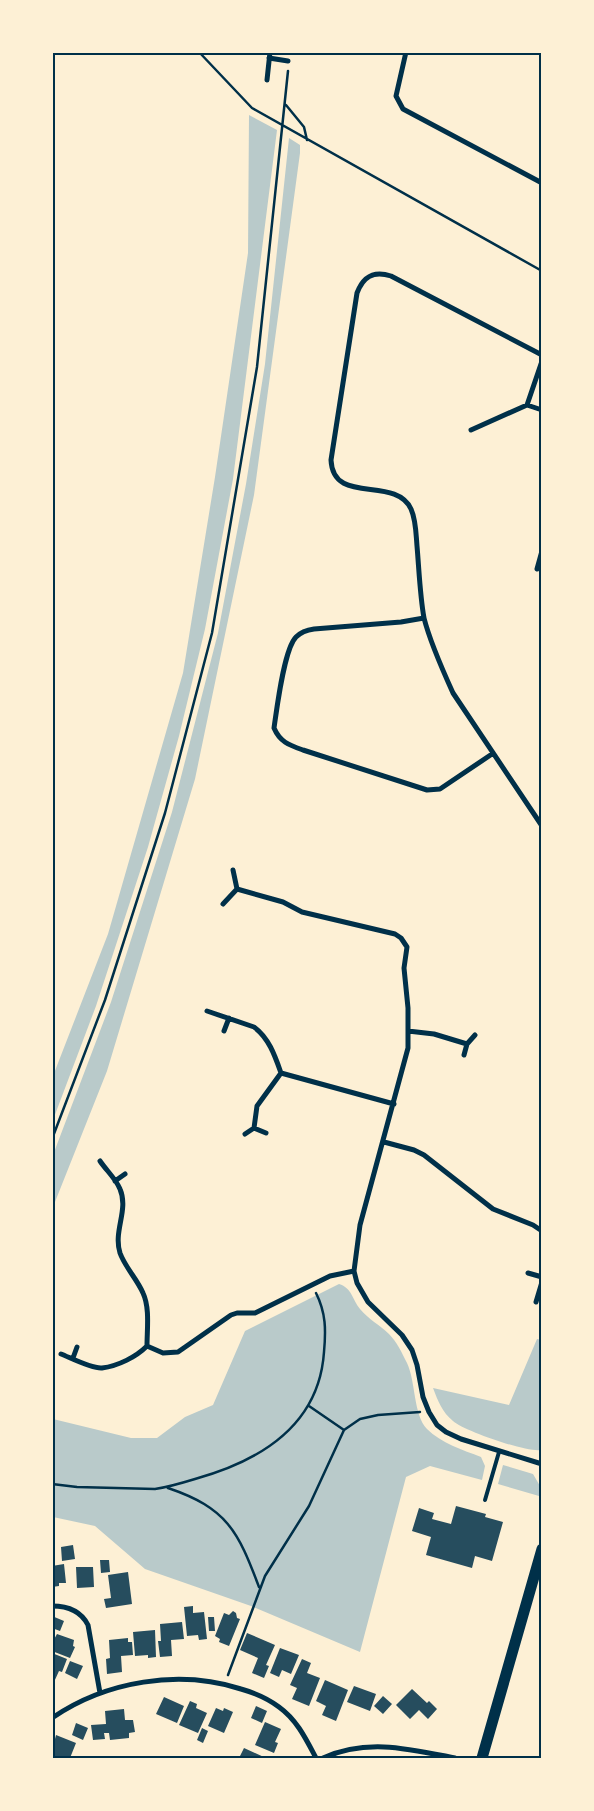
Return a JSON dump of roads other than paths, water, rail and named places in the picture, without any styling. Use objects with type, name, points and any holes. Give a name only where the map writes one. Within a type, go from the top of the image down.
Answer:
[{"type":"main road","points":[[482,1758],[542,1549]]},
{"type":"street","points":[[406,52],[396,96],[403,109],[542,183]]},
{"type":"street","points":[[267,80],[270,55],[289,64]]},
{"type":"street","points":[[542,355],[391,276],[384,273],[371,275],[360,284],[357,293],[331,460],[336,478],[343,483],[352,487],[392,493],[408,503],[413,512],[416,528],[424,618],[443,673],[453,693],[492,754],[542,826]]},
{"type":"street","points":[[527,405],[542,361]]},
{"type":"street","points":[[472,430],[527,405],[542,410]]},
{"type":"street","points":[[537,569],[541,552]]},
{"type":"street","points":[[424,618],[401,622],[314,629],[295,637],[288,652],[274,728],[278,737],[286,744],[427,790],[440,789],[492,754]]},
{"type":"street","points":[[233,870],[237,889]]},
{"type":"street","points":[[222,904],[237,889]]},
{"type":"street","points":[[237,889],[283,902],[302,912],[395,934],[401,938],[407,947],[404,968],[408,1031],[404,1064],[360,1224],[354,1271],[361,1292],[368,1302],[402,1335],[412,1350],[423,1397],[429,1412],[437,1424],[446,1432],[499,1452],[542,1464]]},
{"type":"street","points":[[207,1011],[254,1027],[261,1032],[269,1044],[281,1073]]},
{"type":"street","points":[[224,1031],[229,1018]]},
{"type":"street","points":[[408,1031],[434,1034],[467,1044]]},
{"type":"street","points":[[464,1056],[467,1044],[475,1035]]},
{"type":"street","points":[[281,1073],[394,1104]]},
{"type":"street","points":[[245,1134],[254,1128],[257,1106],[281,1073]]},
{"type":"street","points":[[254,1128],[266,1133]]},
{"type":"street","points":[[384,1142],[424,1154],[493,1210],[533,1225],[542,1231]]},
{"type":"street","points":[[100,1161],[119,1187],[123,1198],[123,1210],[118,1231],[120,1254],[143,1292],[146,1303],[147,1346]]},
{"type":"street","points":[[115,1181],[125,1174]]},
{"type":"street","points":[[147,1346],[163,1353],[178,1352],[231,1315],[255,1313],[330,1276],[354,1271]]},
{"type":"street","points":[[528,1273],[542,1277]]},
{"type":"street","points":[[536,1302],[542,1282]]},
{"type":"street","points":[[62,1354],[102,1368],[132,1358],[147,1346]]},
{"type":"street","points":[[72,1358],[77,1347]]},
{"type":"street","points":[[52,1606],[69,1608],[84,1616],[88,1625],[100,1693]]},
{"type":"street","points":[[52,1718],[100,1693],[131,1684],[156,1680],[204,1680],[224,1684],[266,1698],[279,1707],[301,1730],[316,1758]]},
{"type":"street","points":[[323,1758],[347,1750],[378,1746],[407,1748],[455,1758]]},
{"type":"lane","points":[[486,1500],[499,1452]]}]
